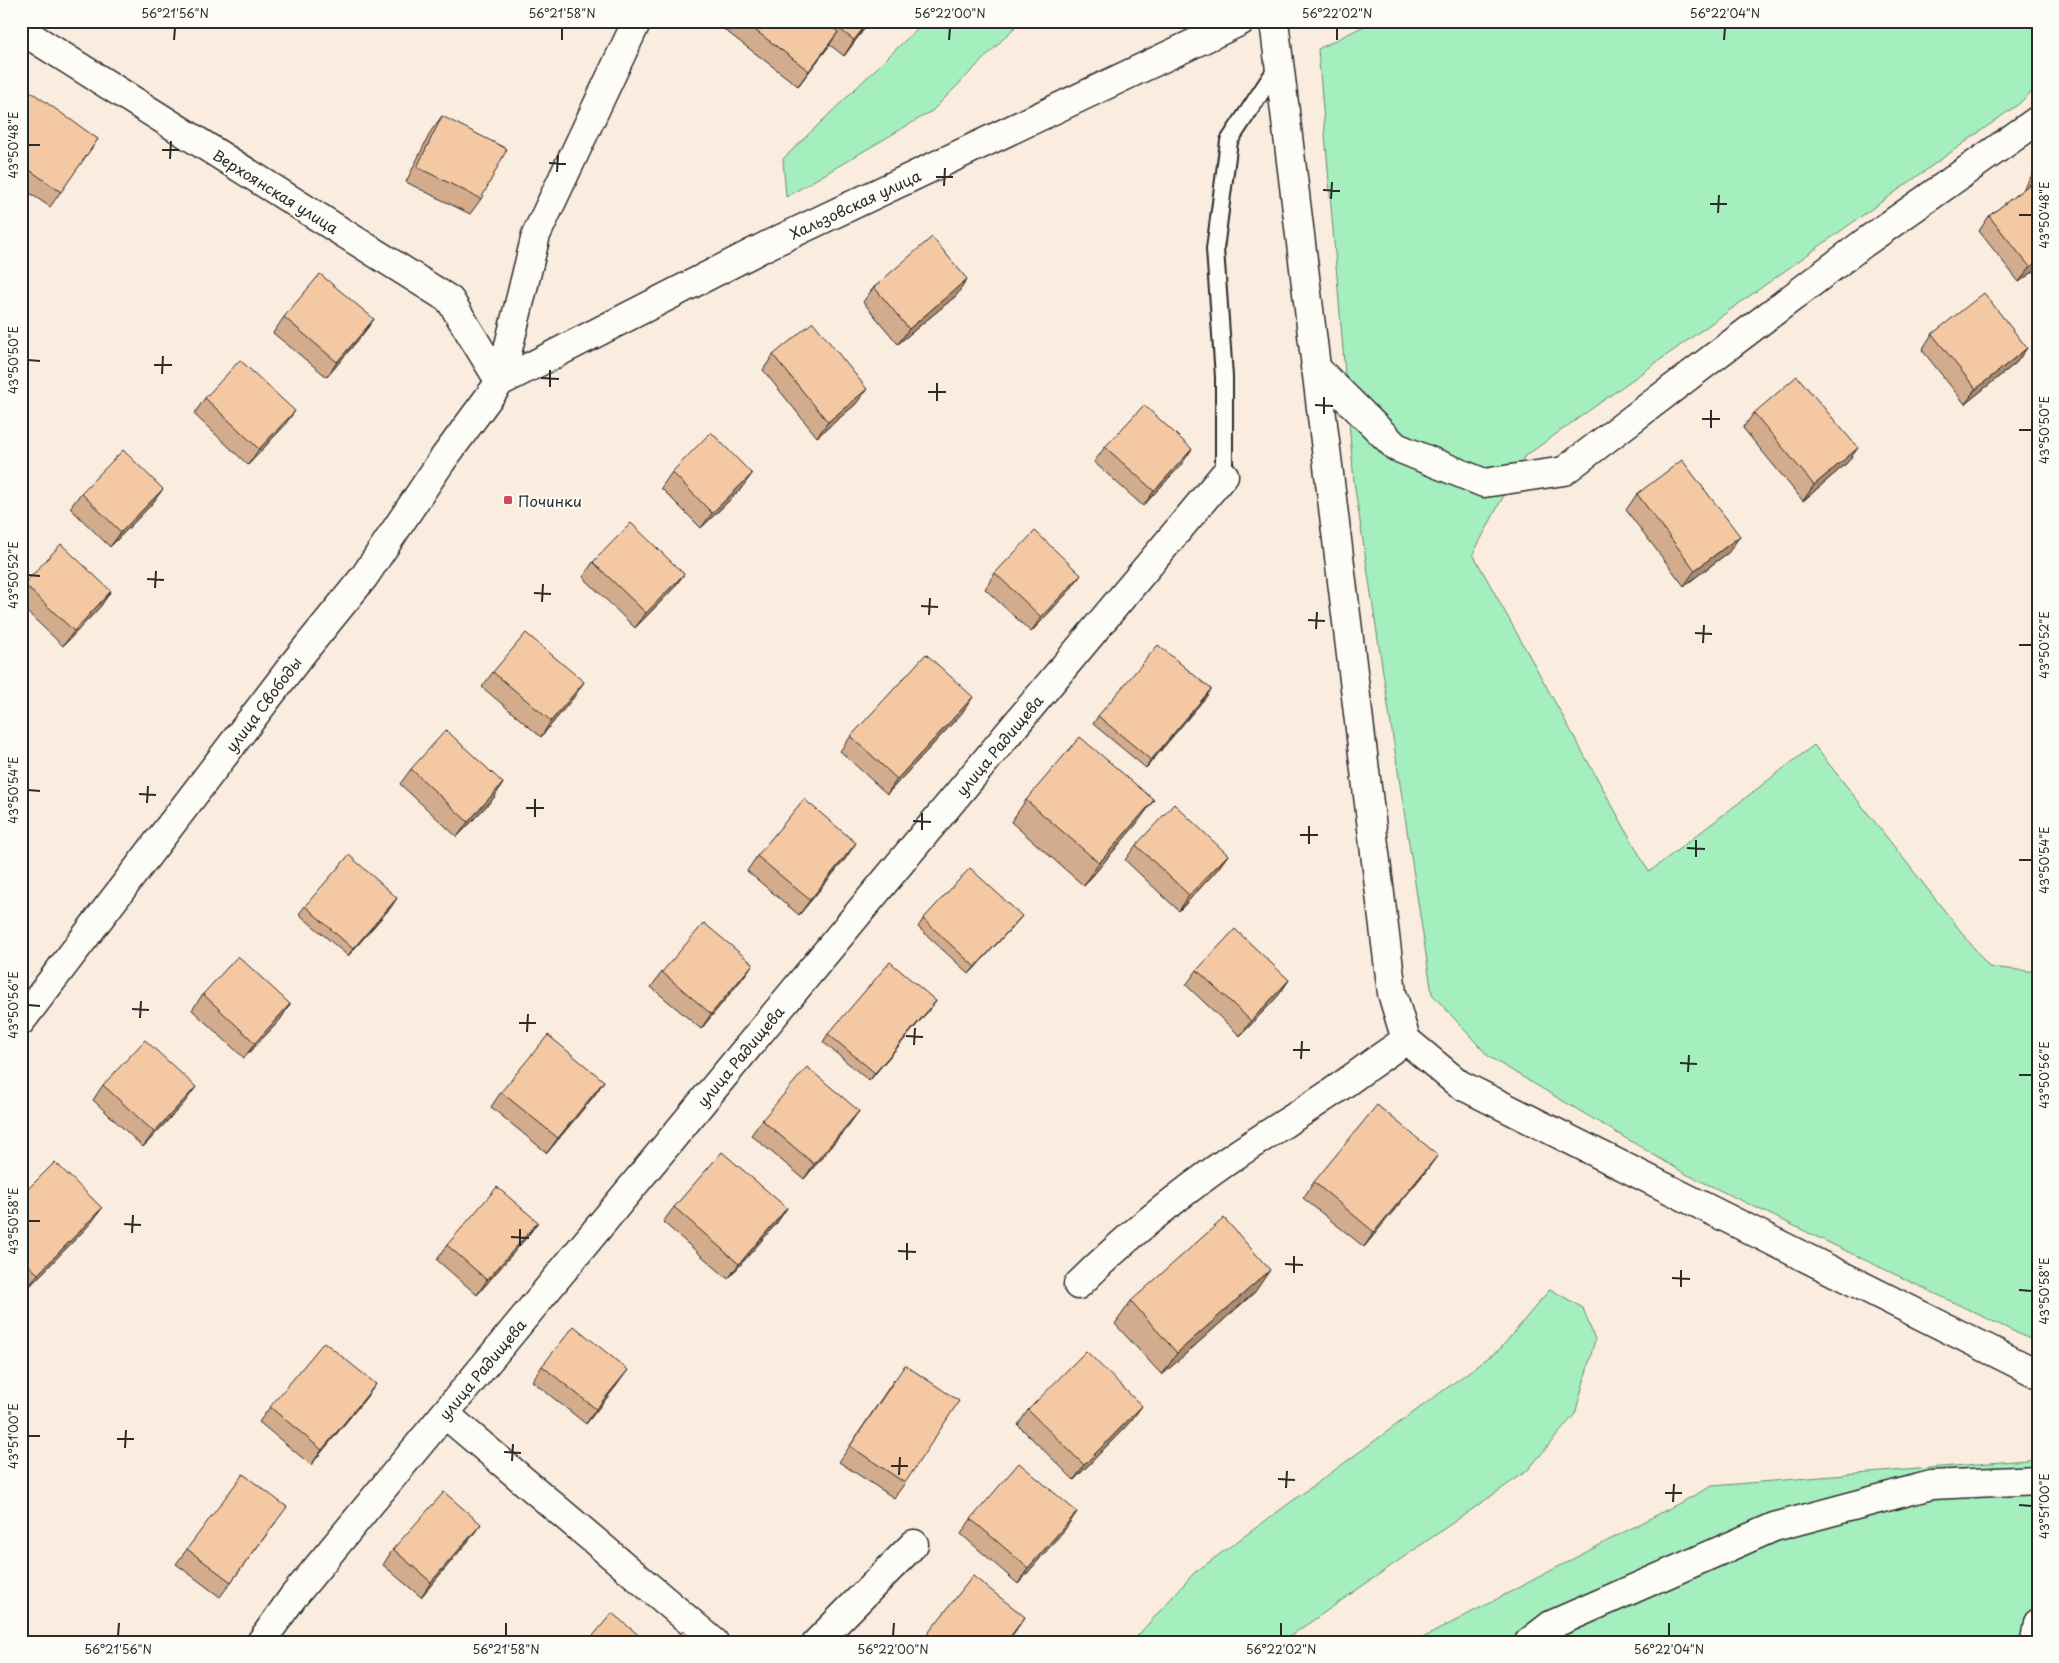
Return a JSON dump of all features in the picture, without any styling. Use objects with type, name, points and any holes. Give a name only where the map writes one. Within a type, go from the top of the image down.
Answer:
[{"type":"street","points":[[500,382],[536,235],[637,21]]},
{"type":"street","name":"Хальзовская улица","points":[[500,382],[768,245],[1241,21]]},
{"type":"street","points":[[1274,21],[1392,993],[1406,1040],[1458,1084],[2038,1374]]},
{"type":"street","name":"Верхоянская улица","points":[[21,30],[450,300],[500,382]]},
{"type":"street","points":[[1315,368],[1396,446],[1404,450],[1484,483],[1564,471],[1864,243],[2038,120]]},
{"type":"street","name":"улица Свободы","points":[[21,1021],[299,657],[364,577],[441,462],[500,382]]},
{"type":"street","name":"улица Радищева","points":[[261,1642],[293,1597],[444,1414],[1224,475]]},
{"type":"street","points":[[1078,1285],[1109,1254],[1173,1202],[1232,1158],[1330,1094],[1406,1040]]},
{"type":"street","points":[[444,1414],[714,1642]]},
{"type":"street","points":[[1529,1642],[1551,1625],[1774,1527],[1931,1485],[2038,1480]]},
{"type":"street","points":[[817,1642],[914,1544]]},
{"type":"street","points":[[2036,1642],[2038,1623]]},
{"type":"lane","points":[[1224,475],[1224,377],[1215,249],[1229,141],[1278,65]]},
{"type":"green space","points":[[925,21],[1021,21],[932,111],[786,197],[783,159]]},
{"type":"green space","points":[[1374,21],[2038,21],[2038,85],[2020,103],[1524,457],[1473,554],[1649,872],[1814,745],[1989,967],[2038,972],[2038,1343],[1686,1174],[1489,1057],[1432,994],[1354,482],[1318,49]]},
{"type":"green space","points":[[1550,1289],[1583,1308],[1595,1340],[1575,1414],[1527,1471],[1282,1642],[1132,1642],[1194,1573],[1500,1349]]},
{"type":"green space","points":[[2038,1459],[2038,1642],[1415,1642],[1712,1486]]},
{"type":"building","points":[[743,21],[824,21],[838,32],[809,71]]},
{"type":"building","points":[[829,21],[869,21],[854,40]]},
{"type":"building","points":[[30,91],[98,139],[61,192],[21,164],[21,103]]},
{"type":"building","points":[[442,116],[507,149],[481,199],[417,167]]},
{"type":"building","points":[[2030,184],[2038,194],[2038,261],[2030,267],[1989,216]]},
{"type":"building","points":[[932,237],[967,279],[909,329],[874,287]]},
{"type":"building","points":[[320,274],[374,319],[337,362],[284,317]]},
{"type":"building","points":[[1984,293],[2027,348],[1976,389],[1932,334]]},
{"type":"building","points":[[813,322],[867,389],[828,422],[773,355]]},
{"type":"building","points":[[240,360],[295,411],[259,449],[205,398]]},
{"type":"building","points":[[1797,376],[1858,448],[1814,485],[1754,413]]},
{"type":"building","points":[[1144,405],[1192,449],[1154,491],[1105,447]]},
{"type":"building","points":[[711,432],[752,474],[712,513],[672,472]]},
{"type":"building","points":[[123,450],[163,489],[121,532],[81,493]]},
{"type":"building","points":[[1682,460],[1740,536],[1695,570],[1637,494]]},
{"type":"building","points":[[631,523],[684,574],[646,613],[593,562]]},
{"type":"building","points":[[1035,531],[1081,575],[1041,617],[995,573]]},
{"type":"building","points":[[61,544],[111,591],[74,631],[24,584]]},
{"type":"building","points":[[526,633],[584,682],[551,721],[493,672]]},
{"type":"building","points":[[1158,645],[1211,689],[1151,760],[1098,716]]},
{"type":"building","points":[[926,654],[973,697],[897,779],[851,736]]},
{"type":"building","points":[[446,730],[503,783],[468,822],[411,769]]},
{"type":"building","points":[[1080,737],[1154,800],[1099,863],[1026,800]]},
{"type":"building","points":[[804,799],[856,843],[810,900],[757,856]]},
{"type":"building","points":[[1174,804],[1228,855],[1189,895],[1136,845]]},
{"type":"building","points":[[349,855],[397,898],[353,949],[305,906]]},
{"type":"building","points":[[970,868],[1022,916],[975,967],[923,919]]},
{"type":"building","points":[[704,923],[753,964],[711,1014],[662,972]]},
{"type":"building","points":[[1235,929],[1289,980],[1251,1021],[1197,970]]},
{"type":"building","points":[[238,956],[290,1004],[255,1043],[203,994]]},
{"type":"building","points":[[890,962],[936,1001],[875,1073],[828,1034]]},
{"type":"building","points":[[548,1035],[604,1081],[558,1138],[501,1092]]},
{"type":"building","points":[[145,1040],[196,1087],[154,1132],[103,1085]]},
{"type":"building","points":[[807,1067],[859,1111],[814,1164],[762,1120]]},
{"type":"building","points":[[1377,1105],[1438,1155],[1374,1232],[1314,1182]]},
{"type":"building","points":[[722,1152],[787,1208],[739,1264],[674,1207]]},
{"type":"building","points":[[55,1162],[102,1208],[38,1274],[21,1258],[21,1196]]},
{"type":"building","points":[[497,1187],[538,1222],[487,1280],[447,1245]]},
{"type":"building","points":[[1224,1218],[1270,1270],[1177,1353],[1131,1301]]},
{"type":"building","points":[[574,1326],[628,1370],[596,1409],[542,1366]]},
{"type":"building","points":[[324,1342],[376,1384],[322,1450],[270,1407]]},
{"type":"building","points":[[1086,1351],[1142,1406],[1084,1465],[1028,1410]]},
{"type":"building","points":[[905,1365],[959,1401],[905,1483],[850,1446]]},
{"type":"building","points":[[1019,1463],[1077,1512],[1028,1568],[971,1519]]},
{"type":"building","points":[[243,1474],[287,1507],[231,1582],[187,1549]]},
{"type":"building","points":[[444,1492],[481,1524],[431,1582],[393,1549]]},
{"type":"building","points":[[973,1576],[1025,1617],[1006,1642],[921,1642]]},
{"type":"building","points":[[612,1613],[647,1642],[588,1642]]},
{"type":"building","points":[[683,1631],[696,1642],[674,1642]]},
{"type":"building","points":[[326,1637],[333,1642],[323,1642]]},
{"type":"place","name":"Починки","points":[[508,500]]}]
